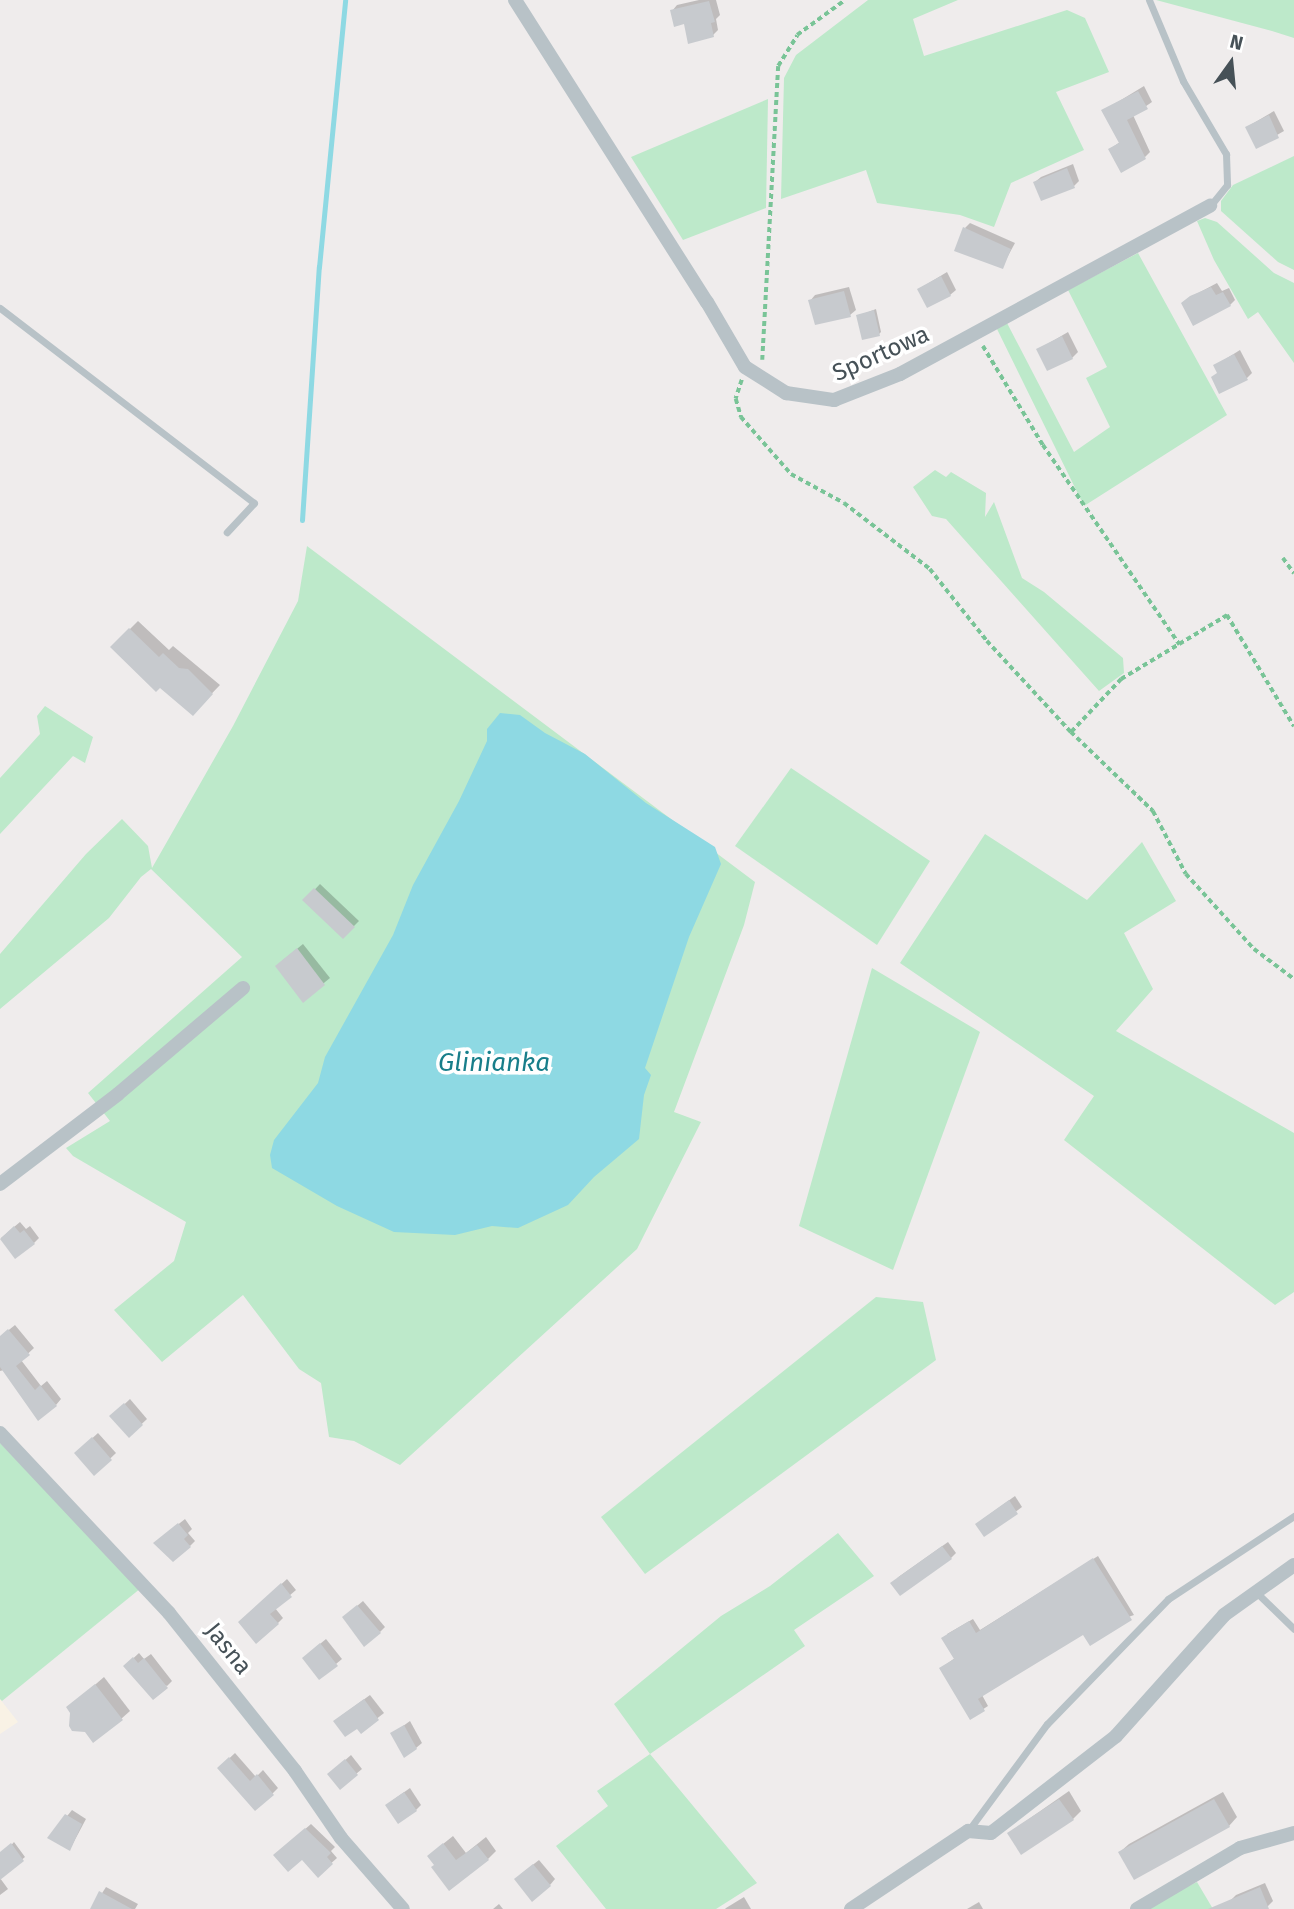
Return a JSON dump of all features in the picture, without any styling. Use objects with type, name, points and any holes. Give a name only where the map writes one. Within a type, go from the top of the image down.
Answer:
[{"type":"street","points":[[515,0],[707,302],[745,368]]},
{"type":"street","name":"Sportowa","points":[[745,368],[786,393],[834,400],[900,374],[1210,206]]},
{"type":"street","points":[[0,1184],[118,1094],[243,988]]},
{"type":"street","name":"Jasna","points":[[0,1433],[169,1613],[295,1771],[341,1838],[403,1909]]},
{"type":"street","points":[[851,1909],[968,1831],[991,1833],[1116,1736],[1224,1615],[1294,1565]]},
{"type":"street","points":[[1137,1909],[1240,1848],[1294,1833]]},
{"type":"lane","name":"Sportowa","points":[[1149,0],[1183,81],[1226,154],[1227,185],[1210,206]]},
{"type":"lane","points":[[0,308],[254,503],[227,531]]},
{"type":"lane","points":[[968,1831],[1047,1724],[1168,1599],[1294,1516]]},
{"type":"lane","points":[[1256,1592],[1294,1629]]},
{"type":"path","points":[[761,377],[778,66],[797,35],[845,0]]},
{"type":"path","points":[[970,337],[982,344],[1043,445],[1180,645]]},
{"type":"path","points":[[745,368],[736,399],[741,416],[791,474],[844,503],[930,569],[987,641],[1071,732],[1153,811],[1186,874],[1254,949],[1294,979]]},
{"type":"path","points":[[1283,558],[1294,573]]},
{"type":"path","points":[[1071,732],[1121,679],[1227,615],[1294,726]]},
{"type":"shaded area","points":[[0,1699],[18,1722],[0,1734]]},
{"type":"green space","points":[[868,0],[958,0],[913,19],[924,56],[1067,10],[1085,18],[1109,72],[1056,92],[1084,150],[1011,183],[994,227],[960,215],[877,203],[866,170],[781,199],[784,78],[796,55]]},
{"type":"green space","points":[[1156,0],[1294,0],[1294,38],[1272,31]]},
{"type":"green space","points":[[768,99],[766,208],[683,240],[631,157]]},
{"type":"green space","points":[[1294,156],[1294,270],[1278,262],[1221,211],[1221,201],[1233,185]]},
{"type":"green space","points":[[1205,218],[1217,222],[1274,273],[1294,283],[1294,363],[1258,312],[1248,319],[1214,260],[1197,221]]},
{"type":"green space","points":[[1138,253],[1227,415],[1084,506],[997,329],[1007,323],[1074,452],[1110,427],[1086,378],[1107,367],[1068,290]]},
{"type":"green space","points":[[935,470],[946,477],[951,472],[986,493],[985,517],[994,502],[1022,578],[1044,592],[1123,658],[1124,673],[1099,691],[946,519],[932,516],[913,487]]},
{"type":"green space","points":[[307,546],[755,882],[744,925],[674,1112],[701,1122],[637,1249],[400,1465],[354,1441],[329,1437],[321,1383],[299,1369],[243,1295],[162,1362],[114,1310],[174,1261],[186,1222],[73,1156],[66,1148],[110,1121],[88,1093],[242,957],[151,869],[141,877],[109,918],[0,1009],[0,954],[86,854],[122,819],[148,846],[152,868],[233,726],[298,601]]},
{"type":"green space","points":[[45,706],[93,737],[85,763],[73,756],[0,834],[0,778],[40,734],[37,716]]},
{"type":"green space","points":[[791,768],[930,861],[877,945],[735,846]]},
{"type":"green space","points":[[985,834],[1087,900],[1142,842],[1176,901],[1124,933],[1153,989],[1116,1031],[1294,1133],[1294,1292],[1275,1305],[1064,1140],[1094,1096],[900,963]]},
{"type":"green space","points":[[872,968],[980,1032],[893,1270],[799,1226]]},
{"type":"green space","points":[[876,1297],[923,1302],[936,1360],[645,1574],[601,1517]]},
{"type":"green space","points":[[0,1443],[141,1588],[2,1701],[0,1699]]},
{"type":"green space","points":[[838,1533],[874,1576],[794,1630],[805,1646],[650,1754],[614,1704],[721,1616],[770,1586]]},
{"type":"green space","points":[[650,1754],[757,1883],[716,1909],[606,1909],[556,1846],[608,1806],[597,1791]]},
{"type":"green space","points":[[1197,1882],[1213,1909],[1141,1909]]},
{"type":"water","name":"Glinianka","points":[[500,713],[520,715],[545,733],[585,754],[646,803],[715,847],[721,864],[689,937],[645,1068],[651,1075],[644,1095],[639,1139],[594,1177],[568,1205],[518,1228],[492,1226],[455,1235],[394,1232],[337,1206],[272,1168],[270,1155],[274,1140],[318,1083],[325,1057],[393,935],[413,885],[459,801],[487,741],[487,729]]},
{"type":"building","points":[[709,1],[715,22],[711,23],[714,37],[688,44],[684,24],[674,27],[670,10]]},
{"type":"building","points":[[1138,91],[1148,109],[1127,120],[1146,159],[1121,173],[1108,149],[1119,143],[1101,110]]},
{"type":"building","points":[[1269,115],[1279,138],[1256,149],[1245,127]]},
{"type":"building","points":[[1067,168],[1075,188],[1041,201],[1033,182]]},
{"type":"building","points":[[963,227],[1011,249],[1003,269],[954,251]]},
{"type":"building","points":[[941,276],[951,296],[927,308],[917,289]]},
{"type":"building","points":[[1211,287],[1216,295],[1223,292],[1231,306],[1193,326],[1181,303]]},
{"type":"building","points":[[844,291],[851,317],[815,325],[808,300]]},
{"type":"building","points":[[874,310],[880,336],[862,340],[856,315]]},
{"type":"building","points":[[1062,336],[1073,359],[1047,371],[1036,349]]},
{"type":"building","points":[[1234,354],[1248,380],[1219,394],[1211,377],[1217,373],[1213,365]]},
{"type":"building","points":[[129,628],[159,657],[163,653],[179,668],[188,669],[213,694],[193,716],[160,688],[156,692],[110,647]]},
{"type":"building","points":[[314,888],[355,927],[343,939],[302,900]]},
{"type":"building","points":[[297,948],[325,985],[303,1003],[275,966]]},
{"type":"building","points":[[14,1226],[20,1233],[24,1230],[35,1244],[15,1259],[0,1239]]},
{"type":"building","points":[[8,1329],[30,1355],[16,1366],[35,1390],[40,1385],[57,1406],[38,1421],[0,1367],[0,1336]]},
{"type":"building","points":[[124,1403],[143,1425],[129,1438],[109,1416]]},
{"type":"building","points":[[92,1437],[112,1460],[94,1476],[74,1453]]},
{"type":"building","points":[[1009,1500],[1018,1514],[984,1537],[975,1524]]},
{"type":"building","points":[[178,1523],[188,1535],[184,1539],[191,1547],[173,1562],[153,1543]]},
{"type":"building","points":[[942,1546],[952,1559],[900,1596],[890,1583]]},
{"type":"building","points":[[1093,1558],[1132,1620],[1090,1646],[1083,1635],[978,1699],[985,1711],[970,1720],[939,1668],[954,1659],[941,1638],[969,1621],[976,1633]]},
{"type":"building","points":[[281,1583],[292,1597],[270,1614],[279,1624],[256,1644],[238,1622]]},
{"type":"building","points":[[357,1605],[381,1633],[364,1647],[342,1617]]},
{"type":"building","points":[[320,1643],[338,1666],[319,1680],[302,1658]]},
{"type":"building","points":[[133,1657],[138,1663],[144,1658],[168,1688],[153,1700],[123,1666]]},
{"type":"building","points":[[95,1684],[123,1720],[93,1743],[85,1732],[72,1731],[69,1726],[70,1713],[66,1707]]},
{"type":"building","points":[[364,1699],[379,1720],[361,1734],[357,1729],[345,1737],[333,1721]]},
{"type":"building","points":[[404,1725],[417,1749],[404,1758],[390,1733]]},
{"type":"building","points":[[229,1757],[250,1781],[257,1774],[274,1795],[255,1811],[217,1768]]},
{"type":"building","points":[[345,1759],[358,1775],[340,1790],[327,1774]]},
{"type":"building","points":[[404,1792],[417,1811],[398,1824],[385,1805]]},
{"type":"building","points":[[1059,1799],[1074,1820],[1021,1855],[1007,1833]]},
{"type":"building","points":[[1214,1799],[1230,1827],[1134,1880],[1118,1852]]},
{"type":"building","points":[[65,1814],[82,1824],[70,1851],[47,1838]]},
{"type":"building","points":[[305,1828],[331,1853],[327,1857],[333,1864],[318,1878],[302,1860],[288,1872],[273,1855]]},
{"type":"building","points":[[11,1843],[24,1861],[0,1880],[0,1852]]},
{"type":"building","points":[[443,1843],[456,1860],[477,1845],[489,1860],[449,1891],[431,1867],[434,1865],[427,1856]]},
{"type":"building","points":[[533,1864],[551,1886],[532,1902],[514,1879]]},
{"type":"building","points":[[1260,1887],[1269,1909],[1208,1909]]},
{"type":"building","points":[[99,1891],[132,1909],[90,1909]]},
{"type":"waterway","points":[[302,520],[319,267],[345,0]]}]
